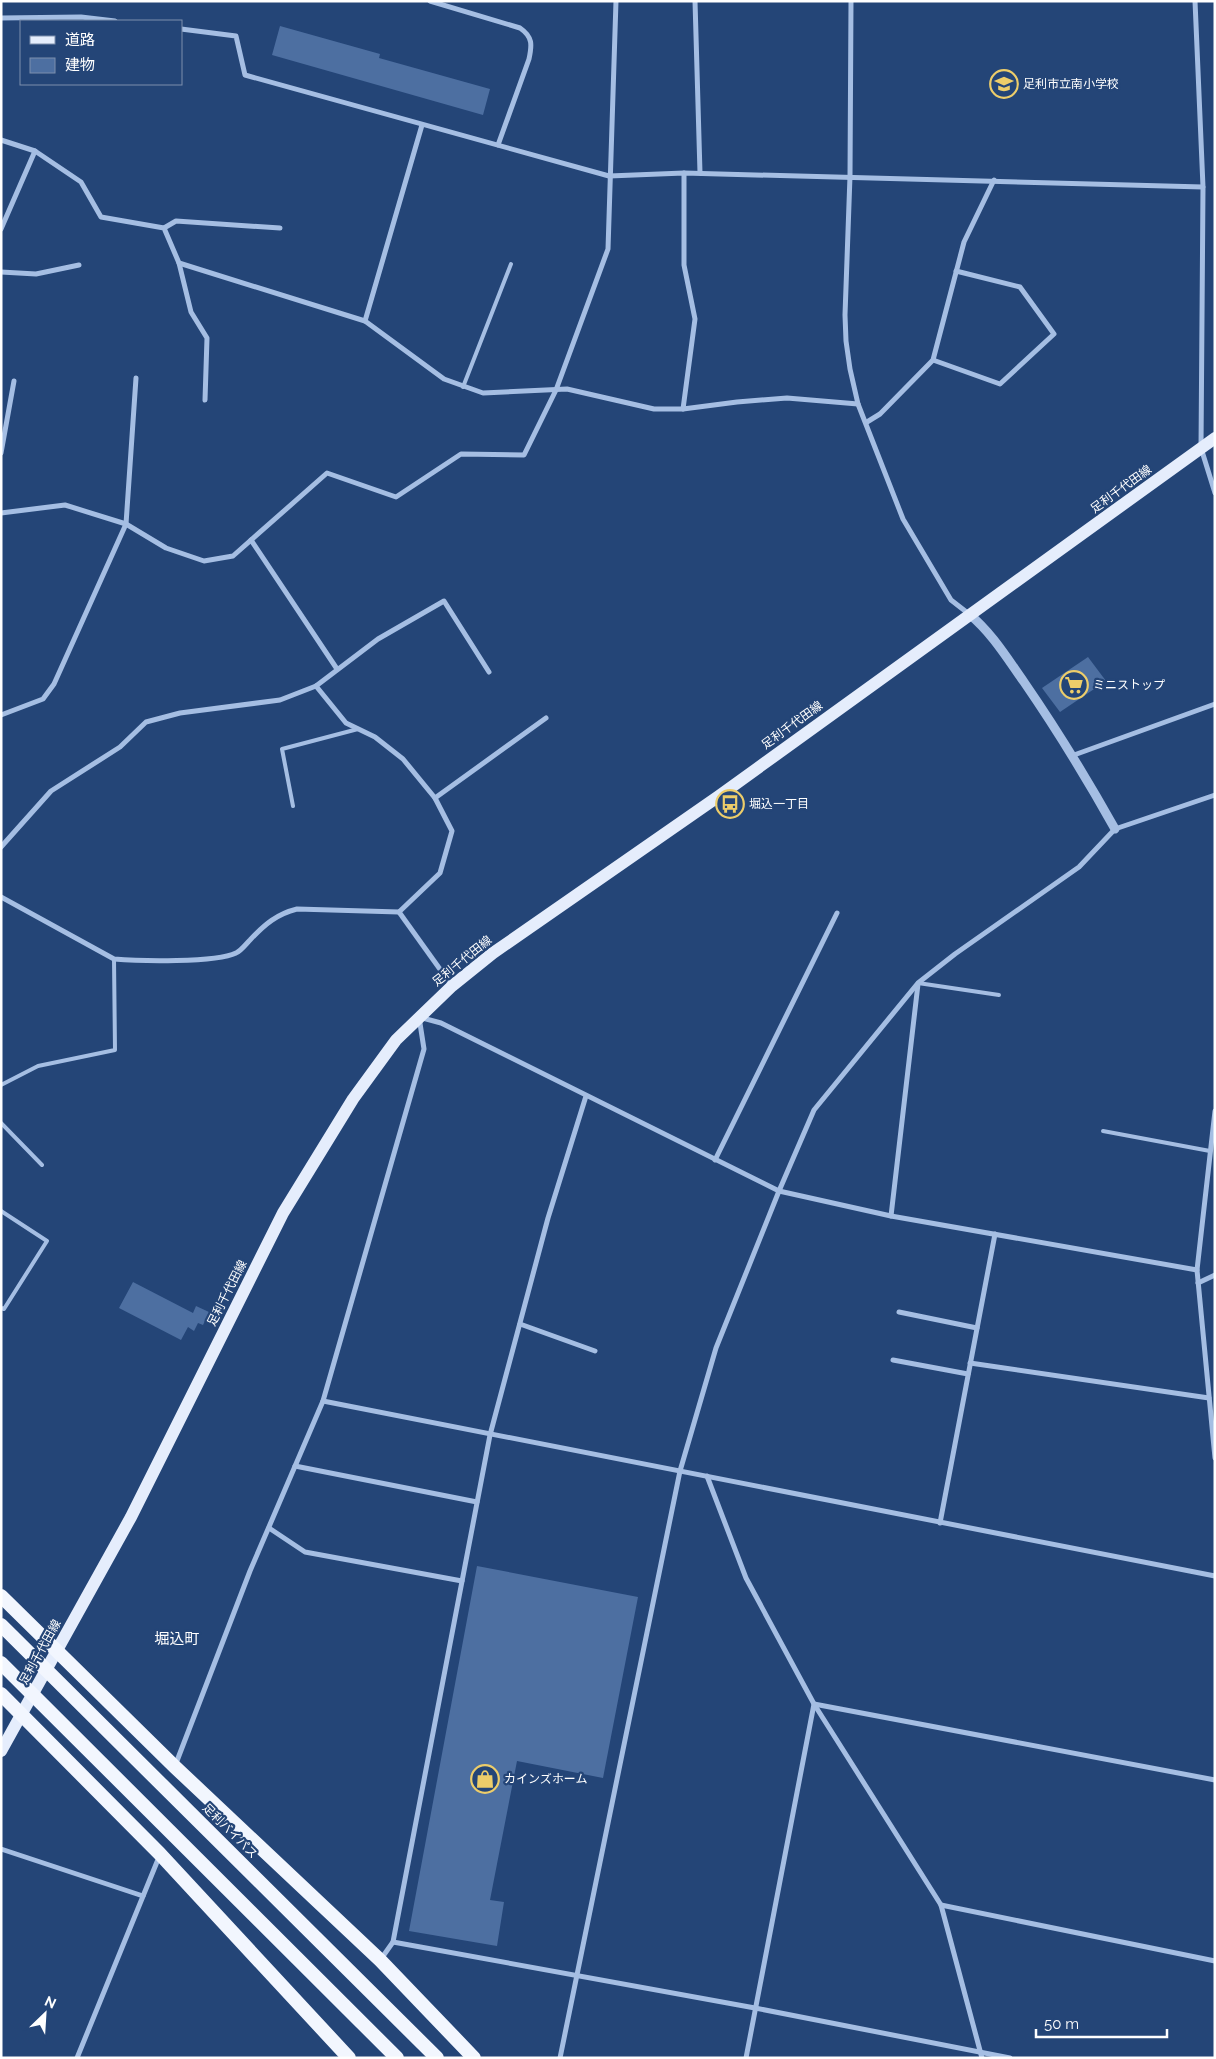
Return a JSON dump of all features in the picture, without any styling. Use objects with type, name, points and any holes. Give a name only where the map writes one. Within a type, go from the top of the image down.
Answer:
[{"type":"highway","points":[[1,1596],[175,1767],[380,1960],[474,2058]]},
{"type":"highway","name":"足利バイパス","points":[[1,1625],[437,2058]]},
{"type":"highway","points":[[1,1663],[397,2058]]},
{"type":"highway","points":[[1,1694],[160,1854],[349,2058]]},
{"type":"main road","name":"足利千代田線","points":[[1,1751],[131,1518],[283,1213],[353,1099],[396,1040],[452,986],[493,953],[719,796],[1215,438]]},
{"type":"street","points":[[430,1],[520,28],[530,38],[532,45],[529,59],[498,144]]},
{"type":"street","points":[[1,513],[65,505],[126,524],[166,548],[204,561],[233,556],[327,473],[396,498],[461,454],[524,454],[556,390],[608,249],[616,1]]},
{"type":"street","points":[[695,1],[700,173]]},
{"type":"street","points":[[851,1],[850,176],[846,341],[858,404],[867,422],[903,519],[951,600],[987,629],[1074,755],[1115,829]]},
{"type":"street","points":[[1196,1],[1203,187],[1201,448],[1215,493]]},
{"type":"street","points":[[1,18],[81,17],[106,20]]},
{"type":"street","points":[[182,29],[236,36],[245,74],[609,176],[700,173],[1203,187]]},
{"type":"street","points":[[365,321],[422,125]]},
{"type":"street","points":[[1,140],[35,151],[81,182],[101,217],[164,228],[176,221],[280,228]]},
{"type":"street","points":[[1,229],[35,151]]},
{"type":"street","points":[[683,409],[695,319],[684,265],[684,173]]},
{"type":"street","points":[[867,422],[880,414],[933,360],[964,242],[994,180]]},
{"type":"street","points":[[164,228],[179,264],[191,312],[207,338],[205,400]]},
{"type":"street","points":[[179,264],[318,305],[365,321],[444,379],[463,387],[483,392],[568,389],[654,409],[683,409],[787,398],[858,404]]},
{"type":"street","points":[[1,272],[36,274],[79,265]]},
{"type":"street","points":[[933,360],[1000,384],[1054,334],[1020,287],[956,271]]},
{"type":"street","points":[[1,715],[43,698],[54,684],[126,524],[136,378]]},
{"type":"street","points":[[1,453],[14,381]]},
{"type":"street","points":[[251,540],[337,669]]},
{"type":"street","points":[[1,847],[51,790],[120,747],[146,722],[180,712],[280,700],[316,686],[378,638],[444,601],[489,672]]},
{"type":"street","points":[[1,897],[114,959],[217,958],[231,955],[237,953],[266,922],[283,913],[298,909],[398,912],[440,873],[445,862],[452,831],[435,798],[404,759],[375,737],[346,723],[316,686]]},
{"type":"street","points":[[1074,755],[1215,704]]},
{"type":"street","points":[[435,798],[546,718]]},
{"type":"street","points":[[560,2058],[680,1471],[716,1348],[779,1191],[814,1110],[918,984],[954,954],[1078,867],[1115,829],[1215,795]]},
{"type":"street","points":[[398,912],[452,986]]},
{"type":"street","points":[[715,1160],[837,913]]},
{"type":"street","points":[[891,1216],[918,984]]},
{"type":"street","points":[[175,1767],[250,1571],[323,1402],[424,1049],[419,1017],[440,1023],[779,1191],[891,1216],[1197,1270]]},
{"type":"street","points":[[380,1960],[393,1942],[490,1435],[548,1218],[586,1096]]},
{"type":"street","points":[[1215,1111],[1197,1270],[1215,1458]]},
{"type":"street","points":[[940,1523],[995,1234]]},
{"type":"street","points":[[1198,1283],[1215,1275]]},
{"type":"street","points":[[899,1312],[977,1328]]},
{"type":"street","points":[[520,1324],[595,1351]]},
{"type":"street","points":[[893,1360],[968,1374]]},
{"type":"street","points":[[970,1363],[1209,1398]]},
{"type":"street","points":[[323,1402],[1215,1576]]},
{"type":"street","points":[[296,1466],[477,1502]]},
{"type":"street","points":[[707,1476],[746,1578],[814,1704],[941,1905],[981,2055]]},
{"type":"street","points":[[269,1528],[305,1552],[462,1581]]},
{"type":"street","points":[[814,1704],[1215,1780]]},
{"type":"street","points":[[746,2058],[814,1704]]},
{"type":"street","points":[[1,1849],[143,1896]]},
{"type":"street","points":[[78,2058],[160,1854]]},
{"type":"street","points":[[941,1905],[1215,1961]]},
{"type":"street","points":[[393,1942],[755,2008],[981,2055],[1010,2058]]},
{"type":"lane","points":[[463,387],[511,264]]},
{"type":"lane","points":[[293,806],[282,750],[358,729]]},
{"type":"lane","points":[[1,1085],[38,1066],[115,1050],[114,959]]},
{"type":"lane","points":[[918,984],[999,996]]},
{"type":"lane","points":[[1,1123],[42,1164]]},
{"type":"lane","points":[[1103,1131],[1210,1151]]},
{"type":"lane","points":[[1,1211],[47,1241],[4,1308],[1,1308]]},
{"type":"building","points":[[280,26],[380,54],[379,58],[490,89],[483,115],[272,55]]},
{"type":"building","name":"ミニストップ","points":[[1088,657],[1106,681],[1060,712],[1042,688]]},
{"type":"building","points":[[133,1282],[193,1313],[196,1306],[209,1312],[203,1325],[198,1323],[194,1331],[188,1327],[181,1340],[119,1308]]},
{"type":"building","points":[[477,1566],[638,1597],[603,1778],[517,1761],[490,1900],[504,1902],[497,1946],[409,1931]]},
{"type":"place","name":"足利市立南小学校","points":[[1004,84]]},
{"type":"place","name":"ミニストップ","points":[[1074,685]]},
{"type":"place","name":"堀込一丁目","points":[[730,804]]},
{"type":"place","name":"カインズホーム","points":[[485,1779]]},
{"type":"district","name":"堀込町","points":[[177,1639]]}]
